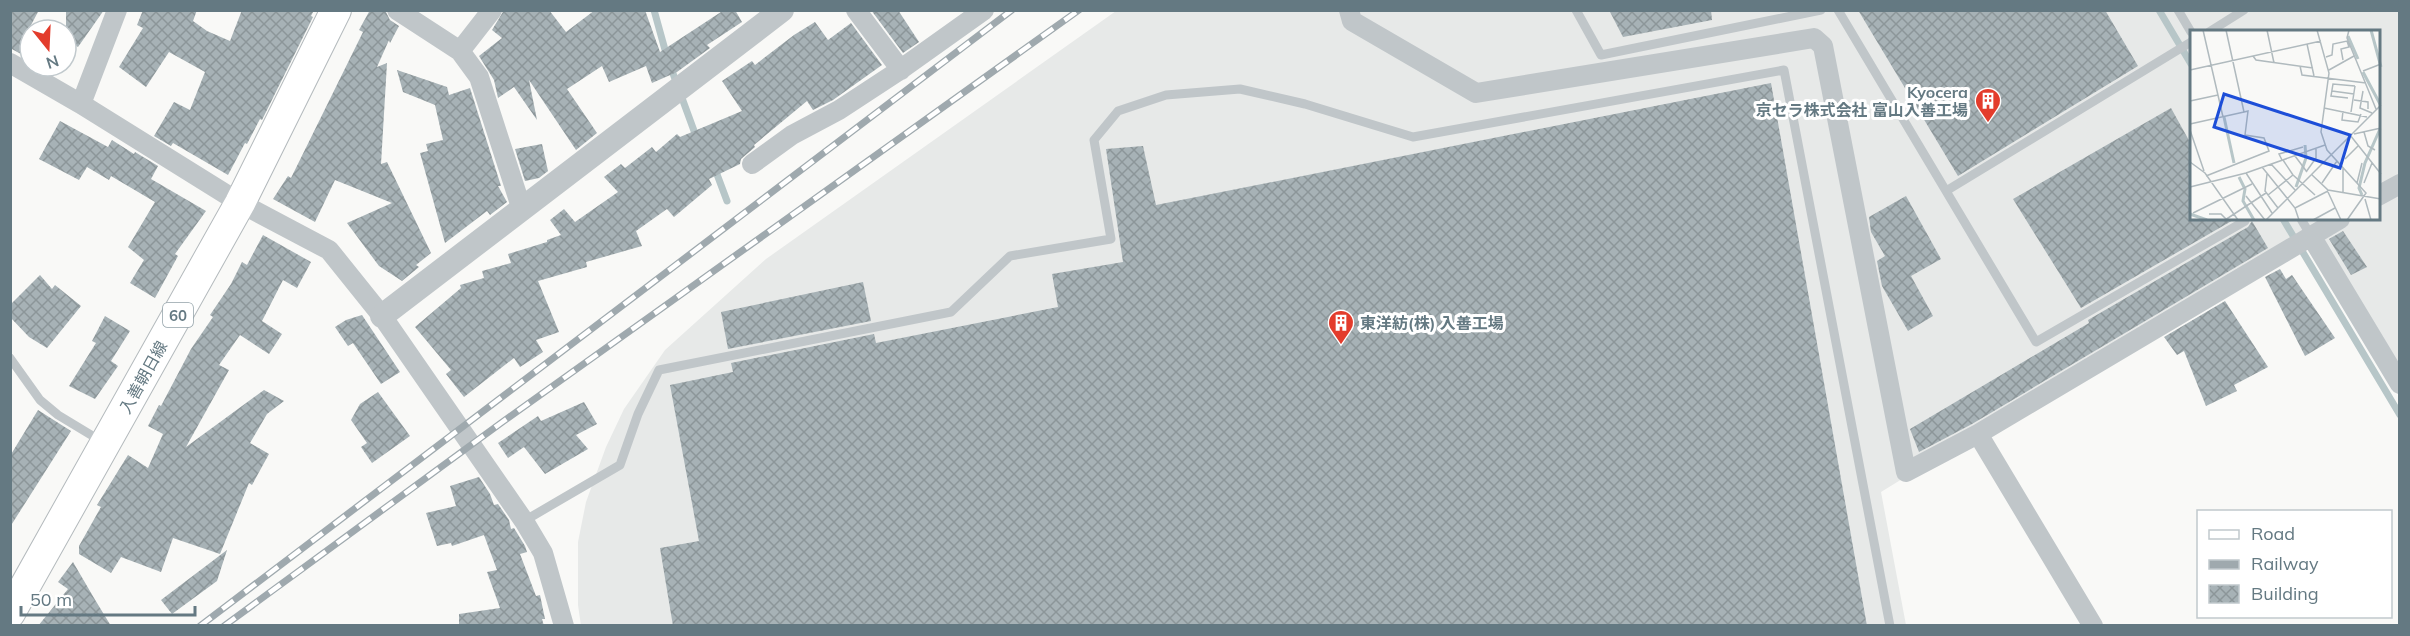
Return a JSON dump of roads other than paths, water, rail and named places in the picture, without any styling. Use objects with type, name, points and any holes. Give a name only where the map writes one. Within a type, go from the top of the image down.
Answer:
[{"type":"main road","name":"入善朝日線","points":[[10,613],[240,202],[336,10]]},
{"type":"street","points":[[81,104],[117,10]]},
{"type":"street","points":[[397,10],[460,51],[479,77],[522,210]]},
{"type":"street","points":[[460,51],[492,10]]},
{"type":"street","points":[[382,316],[782,10]]},
{"type":"street","points":[[856,10],[901,70]]},
{"type":"street","points":[[752,164],[792,135],[839,110],[901,70],[984,10]]},
{"type":"street","points":[[1349,10],[1352,21],[1476,93],[1814,38],[1823,46],[1906,472],[1978,434],[2338,220]]},
{"type":"street","points":[[10,63],[240,202],[329,250],[382,316],[524,521],[543,553],[564,626]]},
{"type":"street","points":[[2380,195],[2400,184]]},
{"type":"street","points":[[2311,236],[2400,384]]},
{"type":"street","points":[[1978,434],[2093,626]]},
{"type":"lane","points":[[1576,10],[1601,55],[1821,10]]},
{"type":"lane","points":[[1838,10],[2036,342],[2245,221]]},
{"type":"lane","points":[[2178,10],[2190,30]]},
{"type":"lane","points":[[2212,30],[2244,10]]},
{"type":"lane","points":[[1946,192],[2190,43]]},
{"type":"lane","points":[[524,521],[620,465],[638,414],[659,370],[951,312],[1010,256],[1111,239],[1094,140],[1118,111],[1166,95],[1240,89],[1305,104],[1413,137],[1784,70],[1890,626]]},
{"type":"lane","points":[[2302,220],[2311,236]]},
{"type":"lane","points":[[10,357],[40,400],[58,415],[106,443]]},
{"type":"waterway","points":[[654,10],[667,57]]},
{"type":"waterway","points":[[2159,10],[2190,62]]},
{"type":"waterway","points":[[671,68],[697,139]]},
{"type":"waterway","points":[[715,169],[727,201]]},
{"type":"waterway","points":[[2284,220],[2400,415]]},
{"type":"railway","points":[[200,626],[1012,10]]},
{"type":"railway","points":[[224,626],[501,423],[1079,10]]},
{"type":"place","name":"Kyocera 京セラ株式会社 富山入善工場","points":[[1988,124]]},
{"type":"place","name":"東洋紡(株) 入善工場","points":[[1341,346]]}]
